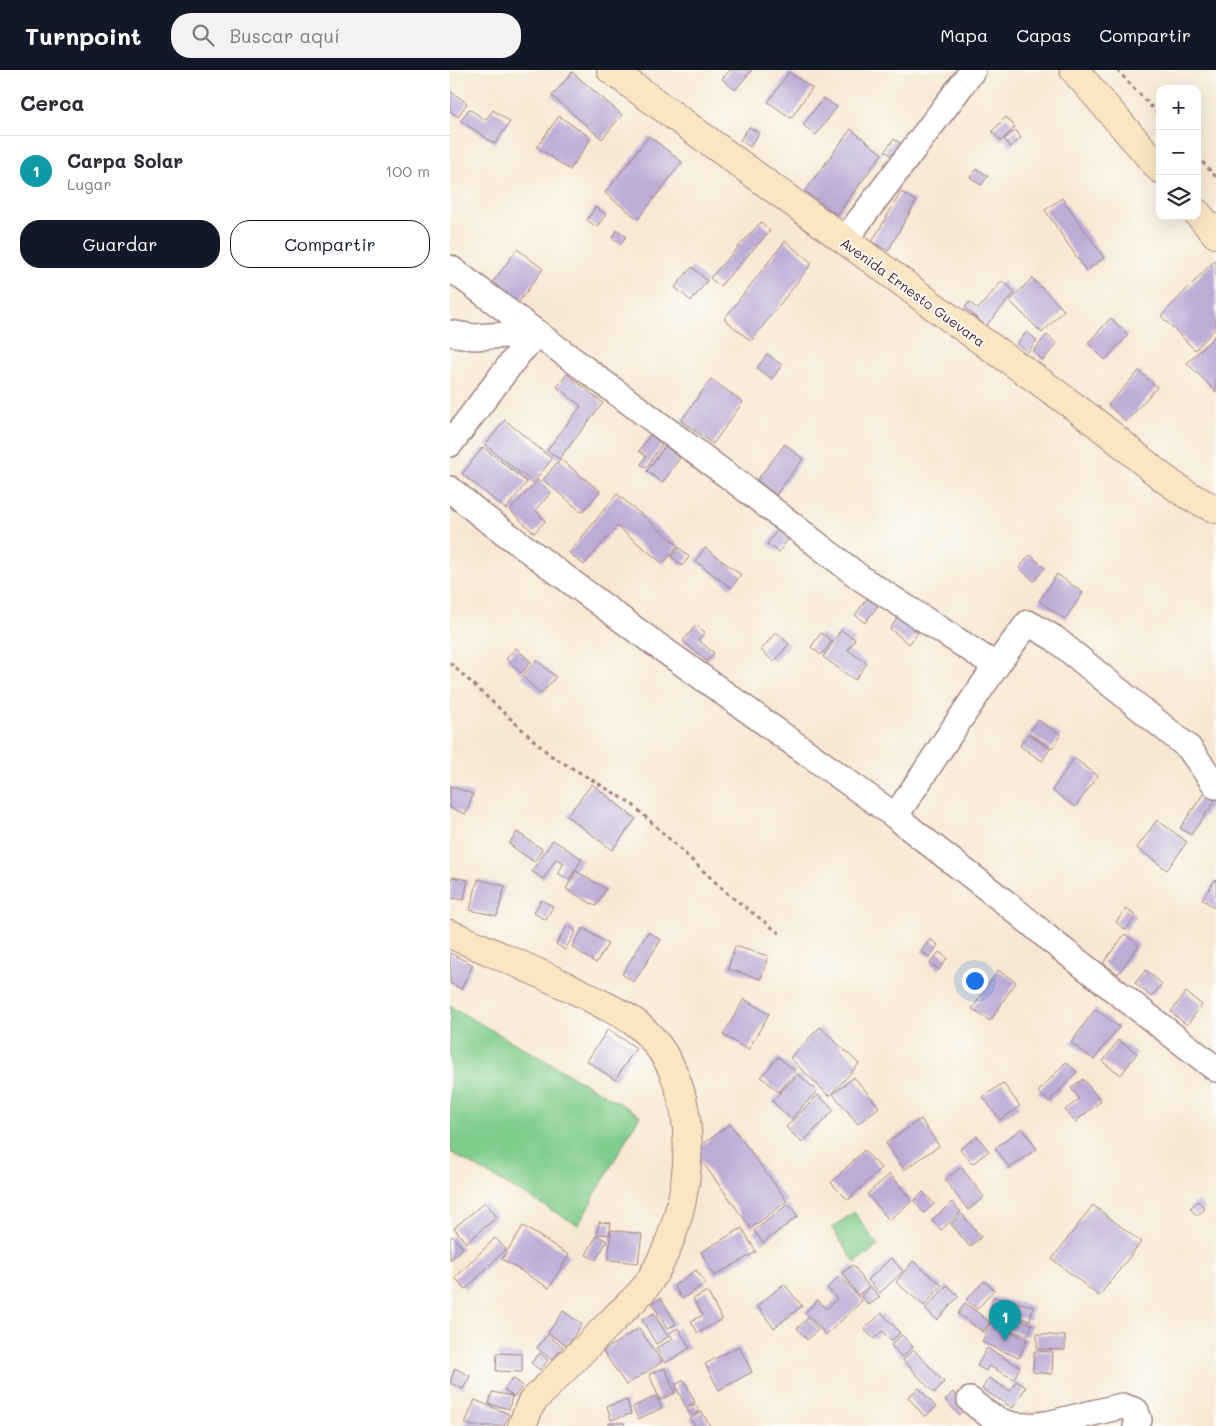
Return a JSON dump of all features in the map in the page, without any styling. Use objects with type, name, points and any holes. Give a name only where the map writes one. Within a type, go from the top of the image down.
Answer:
[{"type":"main road","name":"Avenida Ernesto Guevara","points":[[611,70],[1096,423],[1179,491],[1216,509]]},
{"type":"main road","points":[[1074,70],[1156,164]]},
{"type":"main road","points":[[1201,217],[1216,234]]},
{"type":"main road","points":[[450,934],[571,988],[633,1021],[654,1041],[674,1072],[687,1114],[688,1151],[682,1202],[664,1253],[648,1283],[531,1403],[522,1426]]},
{"type":"street","points":[[844,241],[973,70]]},
{"type":"street","points":[[450,268],[862,579],[995,665]]},
{"type":"street","points":[[450,333],[474,337],[538,333]]},
{"type":"street","points":[[450,444],[519,354],[538,333]]},
{"type":"street","points":[[450,489],[481,515],[636,630],[894,816],[1216,1069]]},
{"type":"street","points":[[894,816],[938,755],[995,665],[1028,623],[1054,638],[1189,748],[1216,786]]},
{"type":"street","points":[[970,1400],[990,1418],[1011,1426],[1024,1426]]},
{"type":"street","points":[[1028,1426],[1047,1424],[1122,1406],[1136,1411],[1139,1420],[1136,1426]]},
{"type":"path","points":[[1117,70],[1156,112]]},
{"type":"path","points":[[1201,160],[1216,177]]},
{"type":"path","points":[[450,663],[550,755],[631,804],[729,895],[782,935]]},
{"type":"green space","points":[[450,1006],[640,1115],[578,1225],[450,1152]]},
{"type":"green space","points":[[854,1212],[878,1246],[855,1263],[832,1228]]},
{"type":"building","points":[[730,70],[752,70],[735,90],[722,79]]},
{"type":"building","points":[[572,72],[622,115],[602,139],[552,96]]},
{"type":"building","points":[[789,72],[812,88],[791,118],[768,102]]},
{"type":"building","points":[[450,91],[467,103],[458,117],[450,111]]},
{"type":"building","points":[[823,98],[837,107],[816,135],[803,125]]},
{"type":"building","points":[[469,109],[486,120],[493,110],[510,122],[495,144],[461,121]]},
{"type":"building","points":[[559,116],[591,138],[570,170],[537,147]]},
{"type":"building","points":[[1006,117],[1015,127],[1001,141],[992,131]]},
{"type":"building","points":[[749,127],[759,133],[750,147],[740,140]]},
{"type":"building","points":[[851,129],[882,154],[837,215],[805,191]]},
{"type":"building","points":[[1016,130],[1021,138],[1010,147],[1004,139]]},
{"type":"building","points":[[649,136],[682,162],[638,219],[605,193]]},
{"type":"building","points":[[894,139],[905,147],[896,159],[885,151]]},
{"type":"building","points":[[977,169],[988,176],[981,185],[970,177]]},
{"type":"building","points":[[901,192],[916,201],[888,251],[872,242]]},
{"type":"building","points":[[1062,198],[1104,258],[1086,271],[1045,210]]},
{"type":"building","points":[[595,207],[606,214],[597,227],[587,220]]},
{"type":"building","points":[[761,222],[770,231],[720,286],[710,278]]},
{"type":"building","points":[[617,230],[626,236],[621,244],[612,238]]},
{"type":"building","points":[[785,241],[812,263],[751,341],[724,319]]},
{"type":"building","points":[[517,249],[543,269],[516,306],[490,286]]},
{"type":"building","points":[[1216,259],[1216,328],[1195,350],[1161,316]]},
{"type":"building","points":[[692,267],[707,281],[691,301],[675,287]]},
{"type":"building","points":[[1032,278],[1064,310],[1042,333],[1010,301]]},
{"type":"building","points":[[1002,281],[1015,292],[986,326],[965,308],[969,302],[978,309]]},
{"type":"building","points":[[1111,318],[1128,335],[1105,360],[1088,343]]},
{"type":"building","points":[[1027,332],[1037,340],[1028,352],[1017,344]]},
{"type":"building","points":[[1047,335],[1057,344],[1043,360],[1033,351]]},
{"type":"building","points":[[1216,335],[1216,392],[1187,363]]},
{"type":"building","points":[[767,354],[782,365],[772,379],[757,368]]},
{"type":"building","points":[[1139,371],[1157,387],[1126,422],[1108,405]]},
{"type":"building","points":[[567,374],[603,403],[559,459],[547,450],[581,406],[557,387]]},
{"type":"building","points":[[711,379],[743,402],[713,444],[681,421]]},
{"type":"building","points":[[505,420],[552,459],[533,483],[485,445]]},
{"type":"building","points":[[650,435],[662,444],[646,468],[641,464],[646,456],[639,451]]},
{"type":"building","points":[[785,444],[803,459],[776,495],[757,480]]},
{"type":"building","points":[[665,446],[680,458],[662,483],[647,471]]},
{"type":"building","points":[[483,447],[527,482],[506,509],[462,474]]},
{"type":"building","points":[[560,459],[600,491],[582,512],[543,480]]},
{"type":"building","points":[[538,480],[551,493],[535,510],[545,521],[534,533],[510,510]]},
{"type":"building","points":[[617,494],[678,545],[663,564],[617,526],[584,565],[569,553]]},
{"type":"building","points":[[778,529],[789,538],[779,552],[767,544]]},
{"type":"building","points":[[679,547],[689,557],[682,566],[671,556]]},
{"type":"building","points":[[705,548],[741,575],[731,588],[695,561]]},
{"type":"building","points":[[1030,555],[1045,568],[1034,581],[1019,568]]},
{"type":"building","points":[[1057,574],[1083,593],[1065,619],[1039,601]]},
{"type":"building","points":[[868,597],[879,604],[865,623],[855,615]]},
{"type":"building","points":[[898,617],[918,633],[909,644],[890,629]]},
{"type":"building","points":[[696,625],[705,632],[698,640],[714,653],[707,661],[683,641]]},
{"type":"building","points":[[841,630],[855,639],[848,650],[867,663],[855,680],[823,657]]},
{"type":"building","points":[[776,632],[789,644],[774,662],[761,650]]},
{"type":"building","points":[[821,633],[832,641],[821,655],[811,647]]},
{"type":"building","points":[[516,648],[531,662],[521,673],[506,659]]},
{"type":"building","points":[[537,660],[556,677],[541,694],[522,676]]},
{"type":"building","points":[[1038,720],[1061,735],[1052,748],[1029,733]]},
{"type":"building","points":[[1028,734],[1050,749],[1042,761],[1020,746]]},
{"type":"building","points":[[1074,758],[1098,776],[1075,807],[1052,790]]},
{"type":"building","points":[[592,784],[636,819],[612,850],[567,816]]},
{"type":"building","points":[[450,786],[473,794],[466,814],[450,808]]},
{"type":"building","points":[[1204,793],[1215,801],[1191,835],[1180,828]]},
{"type":"building","points":[[1157,820],[1187,842],[1167,870],[1137,848]]},
{"type":"building","points":[[517,832],[542,849],[534,862],[509,844]]},
{"type":"building","points":[[553,840],[582,859],[569,880],[558,873],[564,863],[556,859],[543,879],[532,871]]},
{"type":"building","points":[[576,871],[606,889],[596,906],[566,889]]},
{"type":"building","points":[[452,877],[468,880],[464,900],[450,898]]},
{"type":"building","points":[[478,879],[505,886],[497,916],[470,910]]},
{"type":"building","points":[[1216,879],[1216,909],[1202,899]]},
{"type":"building","points":[[541,900],[553,906],[546,920],[534,913]]},
{"type":"building","points":[[1126,909],[1136,916],[1126,930],[1116,922]]},
{"type":"building","points":[[568,925],[576,931],[565,950],[556,944]]},
{"type":"building","points":[[583,928],[608,944],[596,963],[572,947]]},
{"type":"building","points":[[648,932],[661,940],[634,982],[622,974]]},
{"type":"building","points":[[1125,934],[1139,945],[1118,974],[1103,963]]},
{"type":"building","points":[[930,939],[938,945],[930,957],[921,952]]},
{"type":"building","points":[[735,946],[768,956],[761,979],[728,969]]},
{"type":"building","points":[[939,952],[947,958],[939,970],[930,963]]},
{"type":"building","points":[[450,953],[473,965],[461,989],[450,983]]},
{"type":"building","points":[[998,970],[1016,982],[990,1021],[972,1009]]},
{"type":"building","points":[[1146,970],[1162,984],[1151,997],[1135,983]]},
{"type":"building","points":[[1186,992],[1202,1005],[1187,1025],[1171,1012]]},
{"type":"building","points":[[744,999],[769,1014],[748,1050],[723,1035]]},
{"type":"building","points":[[1095,1009],[1119,1027],[1094,1060],[1071,1043]]},
{"type":"building","points":[[820,1027],[859,1064],[829,1096],[790,1058]]},
{"type":"building","points":[[608,1029],[636,1048],[615,1080],[587,1061]]},
{"type":"building","points":[[1118,1040],[1137,1053],[1121,1075],[1103,1062]]},
{"type":"building","points":[[778,1057],[796,1072],[779,1092],[761,1077]]},
{"type":"building","points":[[1066,1062],[1077,1072],[1049,1102],[1038,1092]]},
{"type":"building","points":[[798,1074],[817,1091],[791,1119],[772,1101]]},
{"type":"building","points":[[854,1077],[879,1107],[858,1124],[833,1094]]},
{"type":"building","points":[[1083,1079],[1101,1101],[1075,1122],[1065,1110],[1079,1099],[1071,1088]]},
{"type":"building","points":[[1003,1083],[1020,1106],[1000,1120],[983,1097]]},
{"type":"building","points":[[818,1095],[834,1110],[802,1143],[786,1127]]},
{"type":"building","points":[[921,1119],[939,1146],[904,1170],[886,1143]]},
{"type":"building","points":[[730,1124],[787,1201],[751,1228],[694,1151]]},
{"type":"building","points":[[1022,1128],[1037,1149],[1010,1168],[995,1148]]},
{"type":"building","points":[[977,1136],[989,1151],[972,1164],[960,1149]]},
{"type":"building","points":[[864,1150],[881,1168],[848,1200],[831,1183]]},
{"type":"building","points":[[961,1167],[984,1197],[968,1210],[945,1180]]},
{"type":"building","points":[[890,1174],[912,1201],[889,1220],[867,1194]]},
{"type":"building","points":[[923,1192],[934,1204],[924,1213],[914,1201]]},
{"type":"building","points":[[1198,1201],[1205,1209],[1197,1216],[1190,1208]]},
{"type":"building","points":[[485,1202],[497,1217],[466,1243],[454,1228]]},
{"type":"building","points":[[952,1202],[961,1212],[941,1230],[932,1220]]},
{"type":"building","points":[[788,1204],[798,1216],[763,1243],[754,1231]]},
{"type":"building","points":[[1093,1205],[1141,1242],[1099,1296],[1052,1259]]},
{"type":"building","points":[[962,1214],[981,1237],[970,1247],[951,1224]]},
{"type":"building","points":[[599,1222],[611,1223],[609,1235],[597,1234]]},
{"type":"building","points":[[523,1226],[569,1255],[549,1288],[502,1259]]},
{"type":"building","points":[[742,1228],[756,1252],[714,1276],[701,1252]]},
{"type":"building","points":[[611,1230],[642,1234],[638,1263],[608,1260]]},
{"type":"building","points":[[597,1235],[607,1241],[596,1260],[586,1255]]},
{"type":"building","points":[[452,1236],[463,1248],[450,1260],[450,1238]]},
{"type":"building","points":[[495,1238],[506,1249],[466,1289],[455,1278]]},
{"type":"building","points":[[891,1258],[903,1271],[880,1293],[868,1280]]},
{"type":"building","points":[[913,1261],[942,1285],[924,1306],[896,1282]]},
{"type":"building","points":[[853,1265],[869,1287],[858,1295],[842,1273]]},
{"type":"building","points":[[696,1270],[706,1283],[682,1299],[674,1286]]},
{"type":"building","points":[[840,1276],[862,1301],[826,1335],[805,1312],[818,1300],[826,1309],[837,1299],[827,1288]]},
{"type":"building","points":[[984,1281],[994,1290],[977,1309],[966,1300]]},
{"type":"building","points":[[784,1284],[802,1306],[774,1328],[757,1306]]},
{"type":"building","points":[[947,1285],[959,1296],[937,1320],[925,1309]]},
{"type":"building","points":[[871,1287],[880,1297],[869,1305],[861,1296]]},
{"type":"building","points":[[707,1291],[722,1319],[698,1333],[691,1321],[703,1315],[693,1299]]},
{"type":"building","points":[[993,1297],[1033,1306],[1030,1320],[990,1311]]},
{"type":"building","points":[[661,1298],[676,1324],[667,1329],[652,1303]]},
{"type":"building","points":[[965,1303],[990,1322],[983,1332],[958,1314]]},
{"type":"building","points":[[563,1311],[582,1324],[567,1346],[548,1333]]},
{"type":"building","points":[[654,1313],[668,1337],[656,1344],[642,1320]]},
{"type":"building","points":[[882,1313],[900,1333],[891,1341],[882,1331],[874,1339],[864,1329]]},
{"type":"building","points":[[1004,1315],[1032,1324],[1028,1336],[1000,1327]]},
{"type":"building","points":[[808,1318],[818,1330],[807,1340],[797,1328]]},
{"type":"building","points":[[990,1323],[1027,1339],[1019,1358],[982,1342]]},
{"type":"building","points":[[639,1328],[662,1362],[626,1385],[603,1351]]},
{"type":"building","points":[[678,1328],[690,1348],[665,1363],[656,1348],[673,1339],[669,1333]]},
{"type":"building","points":[[1037,1334],[1065,1336],[1065,1350],[1037,1349]]},
{"type":"building","points":[[547,1335],[563,1347],[552,1360],[537,1348]]},
{"type":"building","points":[[902,1335],[913,1347],[902,1357],[891,1345]]},
{"type":"building","points":[[739,1346],[752,1372],[719,1390],[705,1364]]},
{"type":"building","points":[[987,1348],[1020,1367],[1014,1379],[989,1366],[986,1371],[977,1366]]},
{"type":"building","points":[[914,1350],[944,1382],[934,1393],[903,1360]]},
{"type":"building","points":[[1034,1351],[1053,1352],[1052,1374],[1033,1372]]},
{"type":"building","points":[[497,1353],[522,1354],[522,1372],[496,1371]]},
{"type":"building","points":[[540,1353],[548,1360],[540,1370],[531,1363]]},
{"type":"building","points":[[455,1368],[470,1376],[463,1389],[450,1383]]},
{"type":"building","points":[[665,1368],[675,1393],[660,1400],[649,1374]]},
{"type":"building","points":[[513,1378],[523,1386],[514,1397],[504,1390]]},
{"type":"building","points":[[989,1378],[1010,1391],[1016,1381],[1026,1387],[1013,1408],[982,1389]]},
{"type":"building","points":[[684,1380],[695,1402],[686,1407],[675,1385]]},
{"type":"building","points":[[919,1388],[936,1407],[925,1417],[908,1397]]},
{"type":"building","points":[[492,1392],[512,1396],[509,1409],[489,1404]]},
{"type":"building","points":[[953,1392],[968,1406],[959,1415],[945,1400]]},
{"type":"building","points":[[656,1396],[662,1408],[638,1419],[633,1407]]},
{"type":"building","points":[[475,1400],[509,1414],[504,1426],[472,1426],[465,1423]]},
{"type":"building","points":[[627,1400],[631,1414],[611,1420],[607,1406]]},
{"type":"building","points":[[694,1404],[700,1411],[692,1416],[687,1409]]},
{"type":"building","points":[[702,1412],[710,1426],[695,1426],[690,1419]]},
{"type":"building","points":[[609,1423],[624,1423],[624,1426],[609,1426]]},
{"type":"place","name":"Carpa Solar","points":[[1005,1341]]}]
